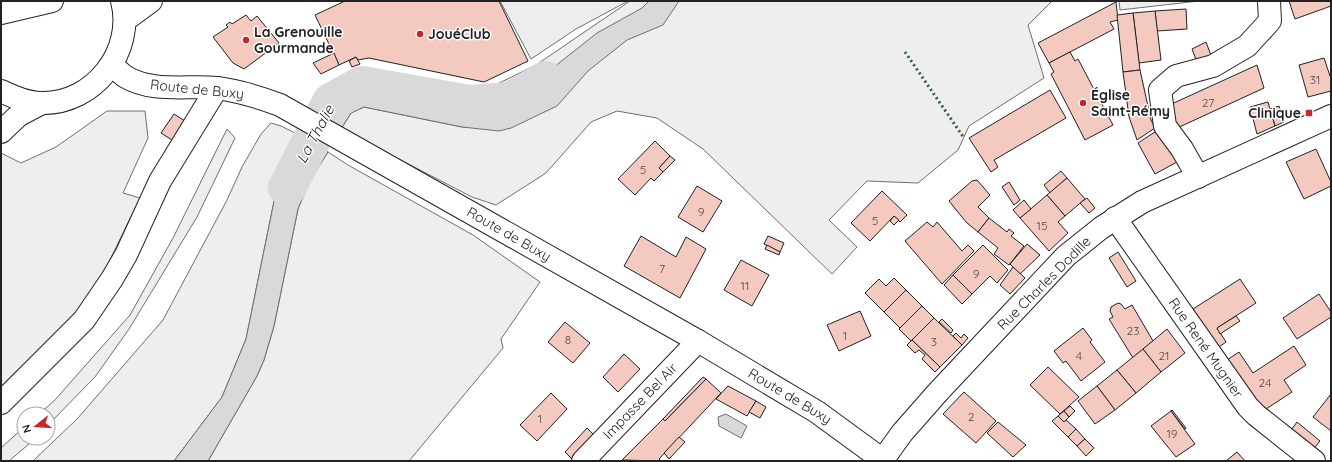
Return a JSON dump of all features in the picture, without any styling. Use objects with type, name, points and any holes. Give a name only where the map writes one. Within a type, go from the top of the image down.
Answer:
[{"type":"main road","points":[[1,13],[52,1]]},
{"type":"main road","points":[[1,91],[17,99],[42,103],[69,99],[94,86],[112,66],[122,44],[124,11],[151,1]]},
{"type":"main road","points":[[1198,177],[1182,149],[1165,126],[1160,90],[1176,76],[1213,66],[1247,46],[1270,21],[1269,1]]},
{"type":"main road","name":"Route de Buxy","points":[[112,66],[126,77],[139,83],[155,86],[217,88],[261,98],[280,105],[403,173],[698,341],[817,412],[883,461]]},
{"type":"main road","points":[[1,403],[84,320],[112,279],[126,255],[160,181],[217,88]]},
{"type":"main road","points":[[1,132],[19,115],[42,103]]},
{"type":"main road","name":"Rue Charles Dodille","points":[[883,461],[902,433],[939,391],[1066,256],[1086,238],[1142,202],[1331,116]]},
{"type":"main road","name":"Rue René Mugnier","points":[[1115,218],[1248,407],[1314,461]]},
{"type":"main road","name":"Impasse Bel Air","points":[[583,461],[698,341]]},
{"type":"shaded area","points":[[500,1],[628,1],[576,29],[531,59]]},
{"type":"shaded area","points":[[630,1],[1052,1],[1028,25],[1044,78],[969,126],[958,150],[918,183],[867,181],[829,220],[857,247],[832,274],[703,149],[657,118],[617,111],[591,122],[546,173],[496,205],[472,197],[341,129],[351,113],[364,107],[462,127],[510,128],[483,91],[536,65]]},
{"type":"shaded area","points":[[649,1],[679,1],[663,25],[627,40],[588,71],[557,106],[511,128],[499,131],[462,127],[364,107],[351,113],[341,129],[315,114],[330,90],[335,87],[350,84],[392,89],[468,104],[497,103],[521,93],[597,33],[642,8]]},
{"type":"shaded area","points":[[1119,1],[1199,1],[1120,10]]},
{"type":"shaded area","points":[[107,111],[145,111],[148,138],[123,193],[140,198],[107,266],[78,312],[1,393],[1,153],[21,163],[56,147]]},
{"type":"shaded area","points":[[271,123],[295,133],[282,162],[246,339],[222,397],[174,461],[33,461],[49,446],[56,446],[56,439],[77,419],[163,320],[227,200],[242,167],[261,134]]},
{"type":"shaded area","points":[[227,129],[235,138],[197,217],[129,329],[95,377],[56,417],[56,406],[48,406],[130,315],[173,238]]},
{"type":"shaded area","points":[[295,133],[328,152],[309,182],[298,209],[274,326],[264,360],[257,376],[208,461],[174,461],[222,397],[246,339],[282,162]]},
{"type":"shaded area","points":[[328,152],[348,165],[473,235],[540,282],[501,339],[503,348],[409,461],[208,461],[257,376],[264,360],[274,326],[298,209],[309,182]]},
{"type":"shaded area","points":[[726,414],[747,426],[741,438],[719,426],[718,417]]},
{"type":"shaded area","points":[[16,434],[16,446],[27,446],[9,461],[1,461],[1,448]]},
{"type":"building","name":"JouéClub","points":[[345,1],[499,1],[528,61],[484,82],[369,58],[358,60],[356,57],[339,65],[315,15]]},
{"type":"building","points":[[1289,1],[1331,1],[1331,6],[1295,19]]},
{"type":"building","points":[[1116,2],[1118,20],[1110,22],[1114,29],[1049,63],[1038,43]]},
{"type":"building","points":[[1186,9],[1187,29],[1157,31],[1155,11]]},
{"type":"building","points":[[1155,11],[1161,60],[1139,63],[1133,13]]},
{"type":"building","points":[[1133,13],[1140,70],[1123,72],[1117,15]]},
{"type":"building","name":"La Grenouille Gourmande","points":[[246,15],[251,21],[257,16],[279,43],[244,69],[233,63],[213,37],[228,27],[226,25],[230,22],[232,24]]},
{"type":"building","points":[[1206,42],[1212,58],[1197,62],[1192,49]]},
{"type":"building","name":"Église Saint-Rémy","points":[[1070,52],[1075,61],[1078,59],[1113,125],[1085,140],[1051,74],[1054,72],[1049,63]]},
{"type":"building","points":[[334,53],[339,65],[321,74],[313,63]]},
{"type":"building","points":[[356,57],[360,64],[352,67],[349,61]]},
{"type":"building","points":[[1324,58],[1331,76],[1331,91],[1308,97],[1299,65]]},
{"type":"building","points":[[1257,65],[1264,88],[1175,129],[1165,107]]},
{"type":"building","points":[[1140,70],[1151,120],[1155,128],[1137,140],[1129,117],[1123,72]]},
{"type":"building","points":[[1050,90],[1066,118],[994,160],[998,167],[991,172],[969,138]]},
{"type":"building","points":[[1268,102],[1275,126],[1257,134],[1250,107]]},
{"type":"building","points":[[1279,106],[1282,115],[1273,118],[1270,109]]},
{"type":"building","points":[[174,114],[185,121],[172,140],[161,133]]},
{"type":"building","points":[[1282,115],[1284,122],[1275,126],[1273,118]]},
{"type":"building","points":[[1158,130],[1177,162],[1155,174],[1138,143]]},
{"type":"building","points":[[655,141],[670,156],[659,168],[663,172],[654,181],[651,178],[635,195],[618,179]]},
{"type":"building","points":[[1316,149],[1331,182],[1331,186],[1304,199],[1286,162]]},
{"type":"building","points":[[670,156],[675,160],[663,172],[659,168]]},
{"type":"building","points":[[1061,171],[1067,178],[1050,193],[1044,185]]},
{"type":"building","points":[[1067,178],[1085,199],[1065,216],[1047,195]]},
{"type":"building","points":[[977,180],[990,195],[978,207],[989,218],[978,232],[966,222],[949,201],[972,181]]},
{"type":"building","points":[[1009,182],[1020,200],[1014,205],[1002,187]]},
{"type":"building","points":[[697,186],[722,201],[703,232],[678,217]]},
{"type":"building","points":[[882,191],[907,215],[900,222],[894,216],[870,241],[851,223]]},
{"type":"building","points":[[1047,195],[1065,216],[1058,222],[1068,233],[1049,251],[1020,218]]},
{"type":"building","points":[[1087,198],[1095,208],[1089,213],[1080,203]]},
{"type":"building","points":[[1024,200],[1031,209],[1020,218],[1013,210]]},
{"type":"building","points":[[894,216],[899,220],[894,225],[890,221]]},
{"type":"building","points":[[989,218],[1007,232],[1009,229],[1014,233],[1011,236],[1024,246],[1009,265],[994,254],[998,248],[978,232]]},
{"type":"building","points":[[927,222],[933,227],[937,222],[962,251],[968,245],[974,251],[942,284],[905,241]]},
{"type":"building","points":[[641,236],[676,257],[686,237],[706,249],[680,298],[624,266]]},
{"type":"building","points":[[768,236],[784,243],[780,252],[764,244]]},
{"type":"building","points":[[1027,244],[1040,255],[1020,274],[1010,264]]},
{"type":"building","points":[[767,245],[780,252],[779,255],[765,249]]},
{"type":"building","points":[[983,245],[1008,270],[997,283],[990,276],[972,294],[953,275]]},
{"type":"building","points":[[1118,252],[1136,281],[1127,287],[1109,258]]},
{"type":"building","points":[[741,260],[769,275],[752,306],[724,290]]},
{"type":"building","points":[[1013,267],[1025,278],[1010,294],[1000,285]]},
{"type":"building","points":[[953,275],[972,294],[962,304],[944,285]]},
{"type":"building","points":[[894,278],[906,290],[884,312],[865,293],[879,279],[886,286]]},
{"type":"building","points":[[1240,279],[1256,303],[1217,328],[1226,342],[1219,347],[1193,309]]},
{"type":"building","points":[[906,290],[922,306],[900,328],[884,312]]},
{"type":"building","points":[[1319,294],[1331,312],[1331,317],[1297,339],[1283,318]]},
{"type":"building","points":[[1118,303],[1125,309],[1132,305],[1153,341],[1133,358],[1109,319],[1113,317],[1110,311],[1111,307]]},
{"type":"building","points":[[922,306],[934,318],[911,341],[899,329]]},
{"type":"building","points":[[860,311],[871,336],[839,351],[827,325]]},
{"type":"building","points":[[1236,316],[1240,321],[1220,334],[1217,328]]},
{"type":"building","points":[[934,318],[962,345],[940,367],[912,340]]},
{"type":"building","points":[[942,319],[953,330],[951,333],[939,322]]},
{"type":"building","points":[[565,322],[590,343],[573,363],[548,342]]},
{"type":"building","points":[[1083,328],[1092,340],[1090,342],[1105,362],[1081,381],[1066,361],[1063,363],[1054,351]]},
{"type":"building","points":[[1167,329],[1185,353],[1161,372],[1143,349]]},
{"type":"building","points":[[956,333],[961,338],[964,334],[968,338],[962,345],[953,336]]},
{"type":"building","points":[[912,340],[940,367],[935,372],[922,359],[925,355],[919,350],[915,353],[907,345]]},
{"type":"building","points":[[1294,346],[1306,365],[1284,380],[1292,392],[1263,411],[1227,360],[1239,352],[1253,373]]},
{"type":"building","points":[[1143,349],[1161,372],[1136,393],[1117,370]]},
{"type":"building","points":[[624,354],[640,369],[618,392],[603,377]]},
{"type":"building","points":[[1048,367],[1079,397],[1060,414],[1030,385]]},
{"type":"building","points":[[1117,370],[1136,393],[1115,410],[1097,386]]},
{"type":"building","points":[[703,377],[706,379],[665,421],[663,419]]},
{"type":"building","points":[[706,379],[721,393],[659,459],[661,461],[622,460],[663,419],[665,421]]},
{"type":"building","points":[[728,386],[756,401],[747,416],[716,399]]},
{"type":"building","points":[[1097,386],[1115,410],[1095,424],[1078,401]]},
{"type":"building","points":[[964,392],[996,421],[976,443],[943,414]]},
{"type":"building","points":[[551,393],[567,409],[537,441],[520,425]]},
{"type":"building","points":[[1331,394],[1331,431],[1313,417]]},
{"type":"building","points":[[756,401],[766,407],[760,418],[749,412]]},
{"type":"building","points":[[1070,406],[1075,411],[1069,417],[1064,411]]},
{"type":"building","points":[[1172,410],[1186,428],[1185,429],[1171,411]]},
{"type":"building","points":[[1064,411],[1069,417],[1064,422],[1058,416]]},
{"type":"building","points":[[1171,411],[1195,444],[1176,457],[1151,426]]},
{"type":"building","points":[[1058,416],[1064,422],[1066,420],[1076,429],[1068,437],[1052,421]]},
{"type":"building","points":[[998,422],[1026,445],[1013,457],[987,433]]},
{"type":"building","points":[[1297,422],[1320,441],[1312,451],[1289,433]]},
{"type":"building","points":[[587,428],[594,435],[572,459],[565,452]]},
{"type":"building","points":[[1076,429],[1085,439],[1077,446],[1068,437]]},
{"type":"building","points":[[679,437],[685,442],[669,459],[664,453]]},
{"type":"building","points":[[1085,439],[1094,448],[1086,456],[1077,446]]},
{"type":"building","points":[[1237,452],[1245,461],[1226,461]]},
{"type":"waterway","name":"La Thalie","points":[[287,188],[331,102],[362,85],[469,104],[510,101],[546,80]]},
{"type":"hedge","points":[[905,52],[964,138]]},
{"type":"place","name":"JouéClub","points":[[420,34]]},
{"type":"place","name":"La Grenouille Gourmande","points":[[246,40]]},
{"type":"place","name":"Église Saint-Rémy","points":[[1083,103]]},
{"type":"place","name":"Clinique","points":[[1309,113]]}]
